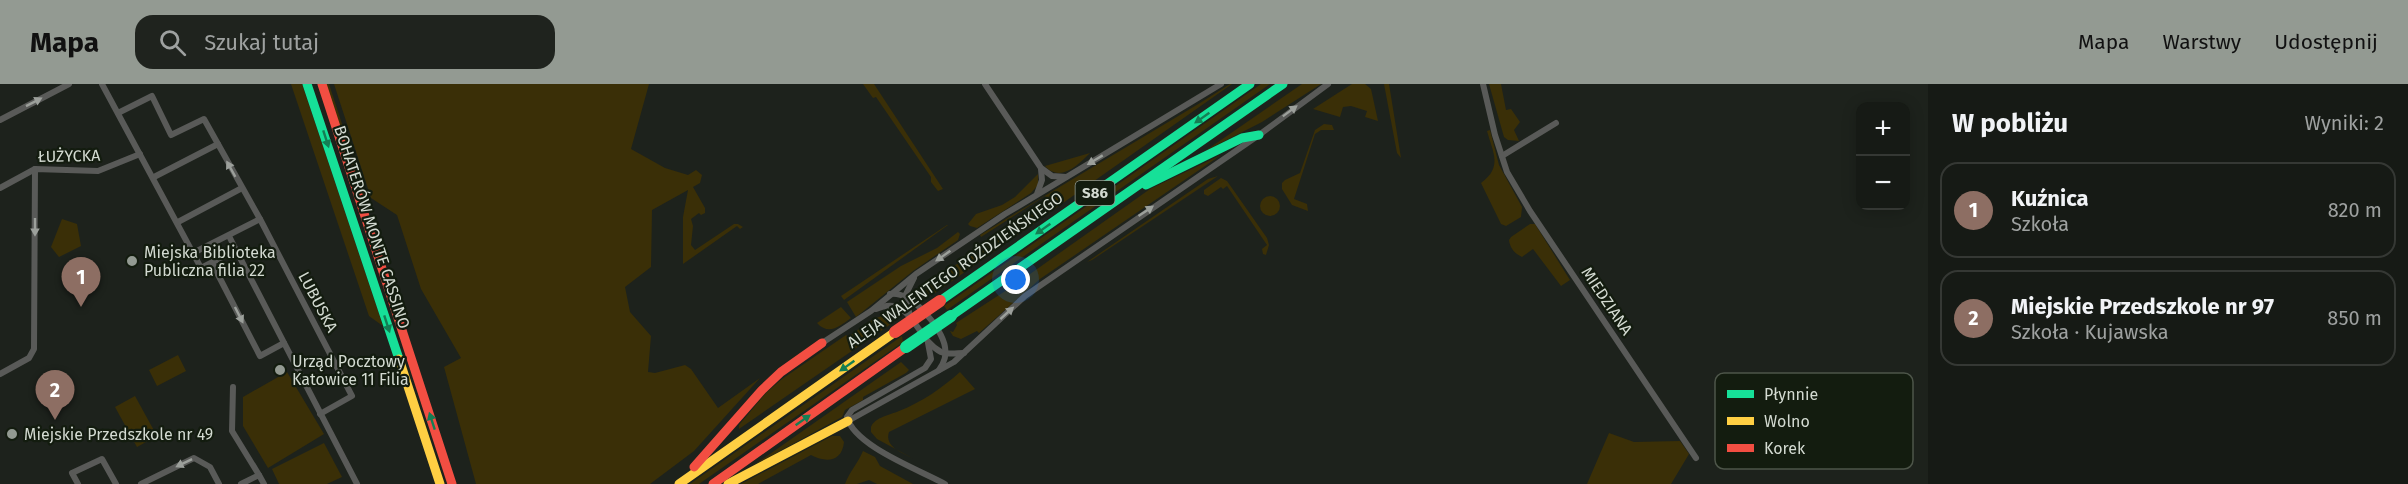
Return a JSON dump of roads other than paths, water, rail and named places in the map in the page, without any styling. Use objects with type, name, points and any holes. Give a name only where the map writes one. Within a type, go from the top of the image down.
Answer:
[{"type":"main road","name":"BOHATERÓW MONTE CASSINO","points":[[307,84],[443,482]]},
{"type":"main road","name":"BOHATERÓW MONTE CASSINO","points":[[322,84],[443,482]]},
{"type":"main road","name":"ALEJA WALENTEGO ROŹDZIEŃSKIEGO","points":[[679,484],[1250,84]]},
{"type":"main road","name":"S86","points":[[713,484],[1283,84]]},
{"type":"main road","points":[[1122,195],[1161,179],[1242,138],[1259,135]]},
{"type":"main road","points":[[679,484],[762,390],[781,372],[822,343]]},
{"type":"main road","points":[[728,484],[848,421]]},
{"type":"street","points":[[0,120],[69,84]]},
{"type":"street","points":[[102,84],[201,268],[236,250]]},
{"type":"street","points":[[985,84],[1041,168],[1052,176],[1067,177]]},
{"type":"street","name":"ALEJA WALENTEGO ROŹDZIEŃSKIEGO","points":[[822,343],[871,311],[916,274],[1036,195],[1221,84]]},
{"type":"street","points":[[848,421],[934,374],[965,353],[1025,296],[1259,135],[1328,84]]},
{"type":"street","name":"MIEDZIANA","points":[[1483,84],[1507,172],[1532,215],[1696,458]]},
{"type":"street","points":[[118,113],[152,96],[171,135],[204,119],[260,219],[194,253]]},
{"type":"street","points":[[1502,156],[1556,123]]},
{"type":"street","points":[[154,177],[218,144]]},
{"type":"street","name":"ŁUŻYCKA","points":[[0,188],[35,169],[98,171],[140,154]]},
{"type":"street","points":[[1036,195],[1042,180],[1041,168]]},
{"type":"street","points":[[0,374],[29,358],[34,349],[35,169]]},
{"type":"street","points":[[177,222],[242,188]]},
{"type":"street","name":"LUBUSKA","points":[[260,219],[352,396],[320,414]]},
{"type":"street","points":[[229,236],[357,484]]},
{"type":"street","points":[[212,263],[260,356],[284,343]]},
{"type":"street","points":[[911,318],[905,296],[916,274]]},
{"type":"street","points":[[890,294],[898,293],[905,296],[923,310],[942,338],[945,353],[943,364],[934,374]]},
{"type":"street","points":[[871,311],[893,305],[902,309],[928,343],[931,359],[925,368],[852,410],[848,421],[854,431],[866,442],[945,484]]},
{"type":"street","points":[[928,343],[945,353],[965,353]]},
{"type":"street","points":[[233,387],[232,431],[264,484]]},
{"type":"street","points":[[141,484],[194,458],[210,467],[219,484]]},
{"type":"street","points":[[78,484],[72,472],[102,459],[116,484]]},
{"type":"street","points":[[241,484],[259,475]]},
{"type":"place","name":"Miejska Biblioteka Publiczna filia 22","points":[[132,261]]},
{"type":"place","name":"Kuźnica","points":[[81,307]]},
{"type":"place","name":"Urząd Pocztowy Katowice 11 Filia","points":[[280,370]]},
{"type":"place","name":"Miejskie Przedszkole nr 97","points":[[55,420]]},
{"type":"place","name":"Miejskie Przedszkole nr 49","points":[[12,434]]}]
